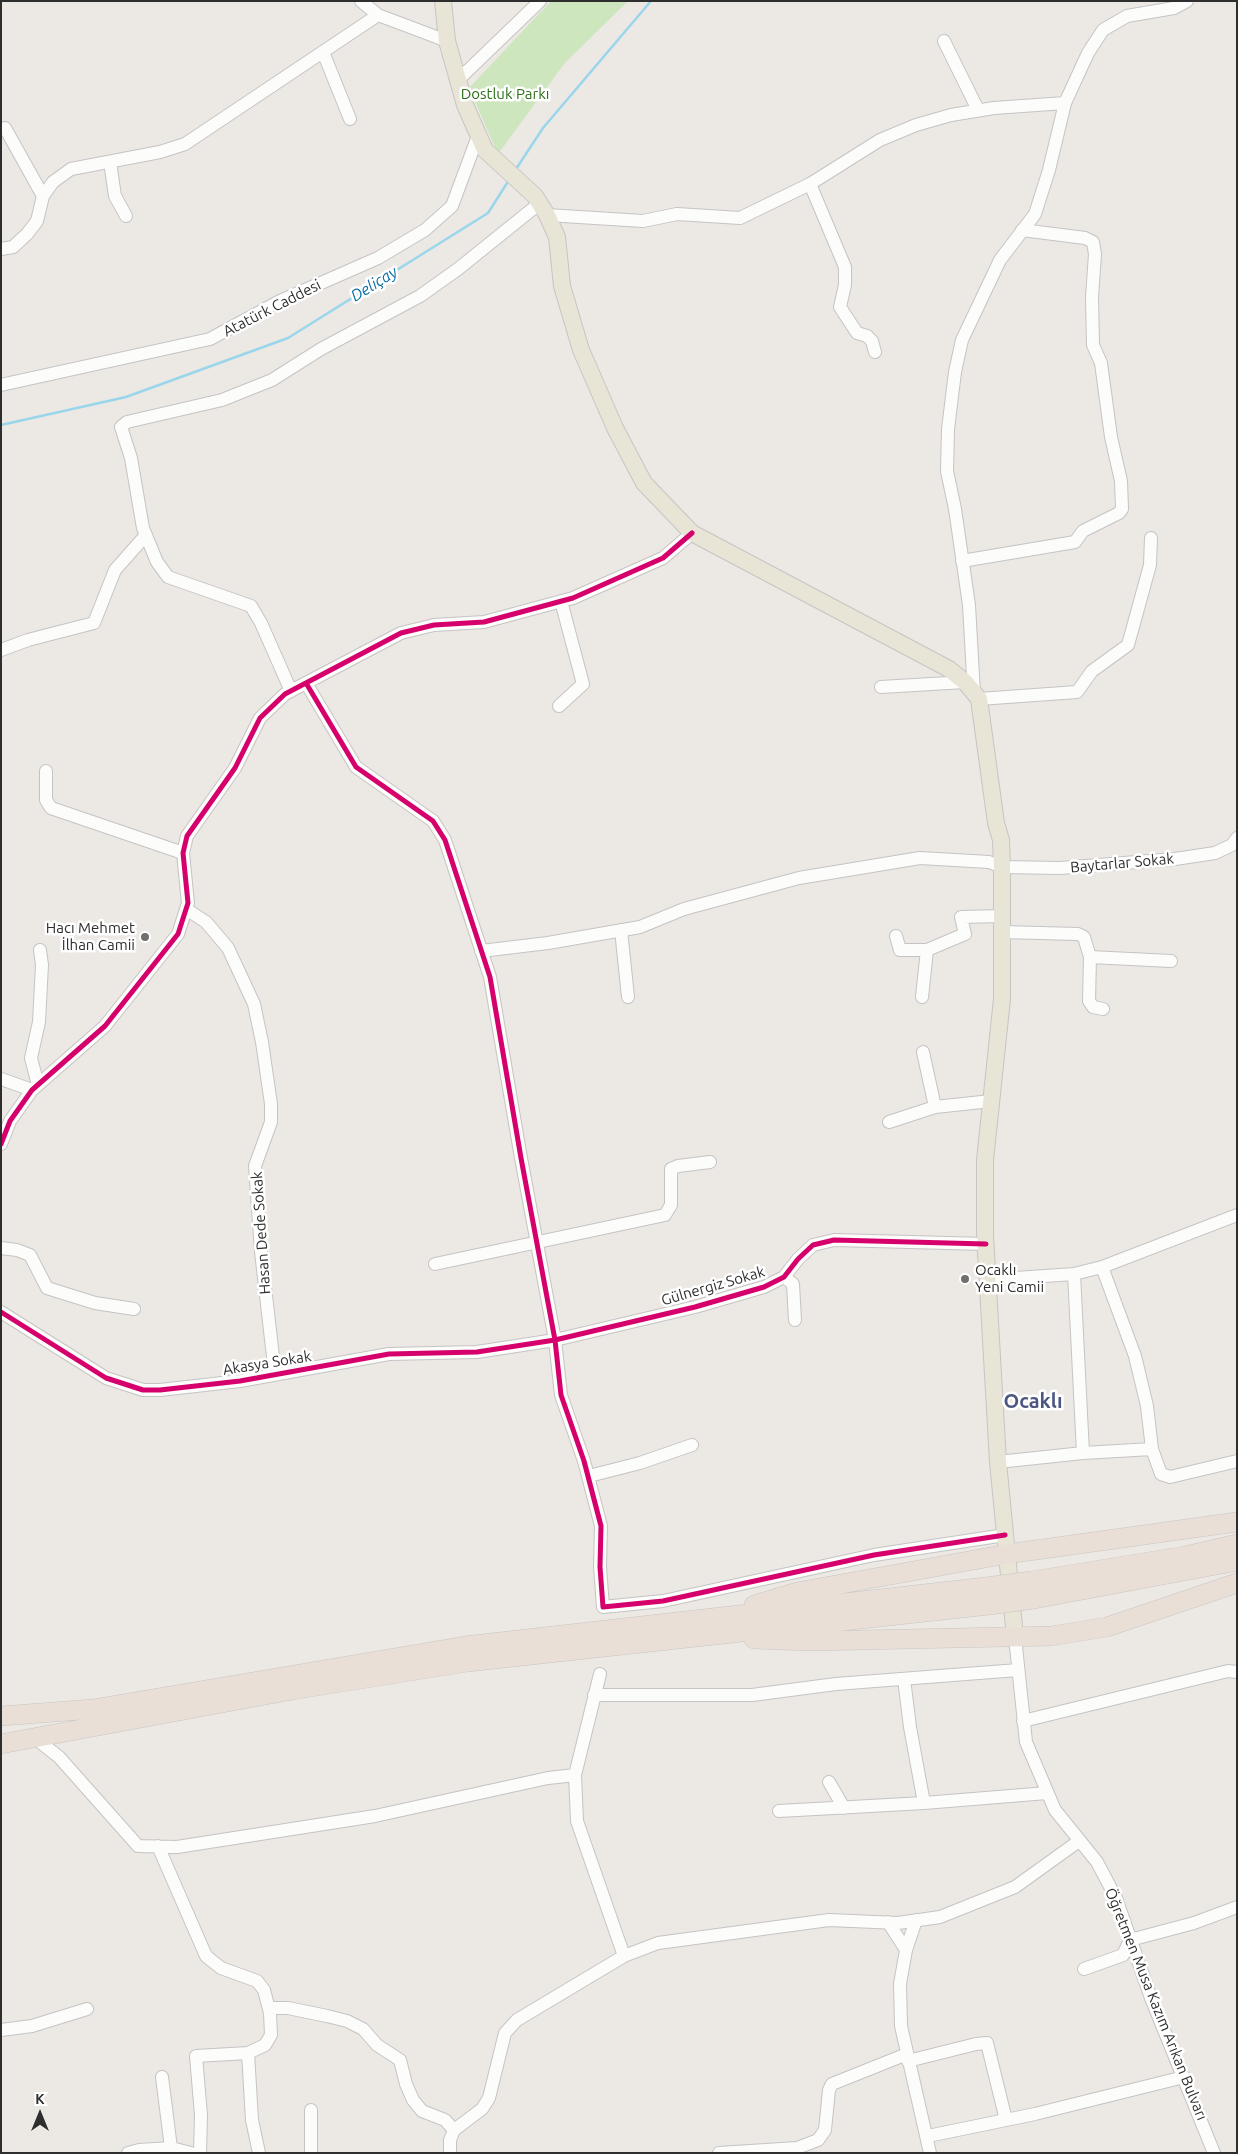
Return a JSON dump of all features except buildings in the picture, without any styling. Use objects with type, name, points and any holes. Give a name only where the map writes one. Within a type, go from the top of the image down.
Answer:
[{"type":"highway","points":[[1,1744],[292,1690],[670,1631],[798,1592],[1006,1544],[1237,1522]]},
{"type":"highway","points":[[1033,1590],[1237,1544]]},
{"type":"highway","points":[[1,1716],[93,1709],[465,1646],[670,1631],[987,1596],[1237,1561]]},
{"type":"highway","points":[[670,1631],[812,1641],[1051,1636],[1107,1627],[1237,1583]]},
{"type":"main road","points":[[443,1],[447,41],[457,80],[478,136],[494,160],[541,205],[556,237],[562,286],[578,342],[615,428],[644,483],[692,533],[935,660],[949,668],[973,691],[996,822],[1001,840],[1002,999],[985,1160],[986,1244],[998,1462],[1015,1638]]},
{"type":"street","points":[[361,1],[378,15],[447,41]]},
{"type":"street","points":[[457,80],[540,1]]},
{"type":"street","points":[[973,691],[969,604],[947,471],[948,430],[955,372],[962,340],[978,302],[1000,260],[1035,214],[1049,170],[1065,103],[1088,53],[1103,30],[1126,16],[1174,8],[1187,1]]},
{"type":"street","points":[[1,249],[13,247],[27,234],[37,221],[43,196],[53,182],[71,169],[160,152],[185,144],[378,15]]},
{"type":"street","points":[[944,41],[978,110]]},
{"type":"street","points":[[324,52],[350,119]]},
{"type":"street","points":[[291,691],[262,623],[251,606],[168,577],[157,562],[146,536],[137,502],[131,458],[121,427],[127,422],[222,400],[272,380],[321,349],[420,296],[466,264],[541,205],[643,220],[676,214],[740,218],[810,184],[880,140],[916,125],[978,110],[1065,103]]},
{"type":"street","points":[[5,128],[43,196]]},
{"type":"street","name":"Atatürk Caddesi","points":[[1,385],[210,339],[280,301],[378,258],[425,230],[452,206],[478,136]]},
{"type":"street","points":[[110,162],[115,196],[126,216]]},
{"type":"street","points":[[810,184],[845,267],[845,286],[840,307],[857,333],[867,336],[872,341],[875,352]]},
{"type":"street","points":[[962,561],[1075,542],[1083,531],[1119,513],[1122,509],[1121,480],[1111,437],[1101,363],[1093,345],[1092,297],[1095,254],[1093,242],[1085,238],[1022,230]]},
{"type":"street","points":[[1,1144],[10,1121],[35,1088],[105,1026],[178,934],[188,903],[183,853],[187,836],[235,768],[260,718],[291,691],[401,633],[434,625],[484,622],[573,598],[663,558],[692,533]]},
{"type":"street","points":[[1,650],[28,640],[94,623],[115,570],[146,536]]},
{"type":"street","points":[[881,686],[973,691],[1077,692],[1092,671],[1128,645],[1150,566],[1151,538]]},
{"type":"street","points":[[559,706],[583,684],[561,601]]},
{"type":"street","points":[[306,683],[356,767],[433,820],[445,840],[490,977],[555,1340],[561,1395],[588,1476],[601,1526],[600,1567],[603,1607],[663,1601],[874,1555],[1006,1544]]},
{"type":"street","points":[[46,771],[46,800],[52,808],[183,853]]},
{"type":"street","name":"Baytarlar Sokak","points":[[481,951],[548,943],[640,927],[684,909],[799,878],[920,858],[989,862],[1002,867],[1060,868],[1175,859],[1215,853],[1232,845],[1237,838]]},
{"type":"street","name":"Hasan Dede Sokak","points":[[186,909],[206,922],[228,948],[254,1004],[262,1042],[271,1104],[271,1122],[255,1166],[261,1252],[276,1374]]},
{"type":"street","points":[[896,936],[900,950],[927,950],[965,934],[962,917],[1078,934],[1084,938],[1090,957],[1089,1001],[1093,1007],[1103,1009]]},
{"type":"street","points":[[621,930],[628,997]]},
{"type":"street","points":[[35,1088],[32,1058],[39,1022],[42,965],[40,950]]},
{"type":"street","points":[[922,997],[927,950]]},
{"type":"street","points":[[1090,957],[1171,961]]},
{"type":"street","points":[[923,1052],[935,1108]]},
{"type":"street","points":[[1,1079],[35,1088]]},
{"type":"street","points":[[889,1122],[935,1108],[991,1101]]},
{"type":"street","points":[[435,1264],[665,1215],[671,1205],[671,1169],[678,1166],[710,1162]]},
{"type":"street","points":[[987,1280],[1074,1274],[1102,1267],[1237,1215]]},
{"type":"street","name":"Gülnergiz Sokak","points":[[555,1340],[764,1287],[784,1277],[798,1259],[813,1245],[834,1240],[986,1244]]},
{"type":"street","points":[[1,1248],[17,1250],[30,1255],[47,1288],[95,1303],[134,1310]]},
{"type":"street","points":[[1102,1267],[1135,1356],[1147,1406],[1152,1449],[1162,1474],[1170,1477],[1237,1461]]},
{"type":"street","points":[[1074,1274],[1083,1453]]},
{"type":"street","points":[[784,1277],[793,1284],[795,1320]]},
{"type":"street","name":"Akasya Sokak","points":[[1,1312],[106,1378],[143,1390],[240,1381],[389,1354],[477,1352],[555,1340]]},
{"type":"street","points":[[588,1476],[640,1463],[692,1445]]},
{"type":"street","points":[[998,1462],[1083,1453],[1152,1449]]},
{"type":"street","name":"Öğretmen Musa Kazım Arıkan Bulvarı","points":[[1015,1638],[1026,1742],[1054,1810],[1097,1862],[1116,1898],[1151,1998],[1214,2153]]},
{"type":"street","points":[[594,1695],[752,1695],[836,1684],[1018,1670]]},
{"type":"street","points":[[1023,1720],[1228,1671],[1237,1672]]},
{"type":"street","points":[[600,1674],[575,1775],[577,1821],[624,1956]]},
{"type":"street","points":[[904,1678],[910,1727],[924,1803]]},
{"type":"street","points":[[35,1738],[60,1757],[138,1846],[177,1846],[375,1816],[548,1778],[575,1775]]},
{"type":"street","points":[[829,1782],[844,1808]]},
{"type":"street","points":[[779,1811],[924,1803],[1047,1793]]},
{"type":"street","points":[[450,2153],[450,2140],[454,2130],[482,2109],[489,2098],[505,2033],[517,2020],[624,1956],[658,1944],[829,1920],[888,1922],[940,1917],[1015,1887],[1079,1841]]},
{"type":"street","points":[[158,1846],[206,1956],[221,1968],[257,1981],[264,1990],[269,2008],[271,2035],[265,2045],[248,2053],[196,2056],[201,2115],[200,2153]]},
{"type":"street","points":[[1084,1968],[1123,1954],[1131,1940],[1194,1923],[1237,1907]]},
{"type":"street","points":[[916,1920],[906,1950],[900,1984],[901,2026],[907,2058],[928,2136],[930,2153]]},
{"type":"street","points":[[888,1922],[906,1950]]},
{"type":"street","points":[[269,2008],[288,2008],[327,2016],[347,2021],[363,2029],[377,2045],[400,2060],[406,2084],[413,2100],[422,2111],[445,2120],[454,2130]]},
{"type":"street","points":[[1,2030],[32,2026],[87,2009]]},
{"type":"street","points":[[719,2153],[788,2151],[818,2140],[826,2130],[829,2090],[832,2084],[907,2058],[976,2044],[987,2043],[1006,2120]]},
{"type":"street","points":[[248,2053],[252,2120],[259,2153]]},
{"type":"street","points":[[162,2077],[171,2148]]},
{"type":"street","points":[[928,2136],[1006,2120],[1184,2077]]},
{"type":"street","points":[[310,2153],[311,2110]]},
{"type":"street","points":[[128,2153],[139,2150],[171,2148],[191,2153]]},
{"type":"green space","name":"Dostluk Parkı","points":[[551,1],[628,1],[564,64],[498,154],[469,88]]},
{"type":"waterway","name":"Deliçay","points":[[516,169],[543,128],[651,1]]},
{"type":"waterway","name":"Deliçay","points":[[1,425],[126,397],[288,338],[488,213],[509,180]]},
{"type":"cycle path","points":[[1,1144],[10,1121],[32,1090],[105,1026],[178,934],[188,903],[183,853],[187,836],[235,768],[260,718],[285,694],[401,633],[434,625],[484,622],[573,598],[663,558],[692,533]]},
{"type":"cycle path","points":[[306,683],[356,767],[433,821],[445,840],[490,977],[555,1340],[561,1395],[584,1461],[601,1526],[600,1567],[603,1607],[663,1601],[874,1555],[1005,1535]]},
{"type":"cycle path","points":[[1,1312],[106,1378],[143,1390],[160,1390],[240,1381],[389,1354],[477,1352],[555,1340],[695,1307],[764,1287],[784,1277],[798,1259],[813,1245],[834,1240],[986,1244]]},
{"type":"place","name":"Hacı Mehmet İlhan Camii","points":[[145,937]]},
{"type":"place","name":"Ocaklı Yeni Camii","points":[[965,1279]]},
{"type":"district","name":"Ocaklı","points":[[1033,1401]]}]
